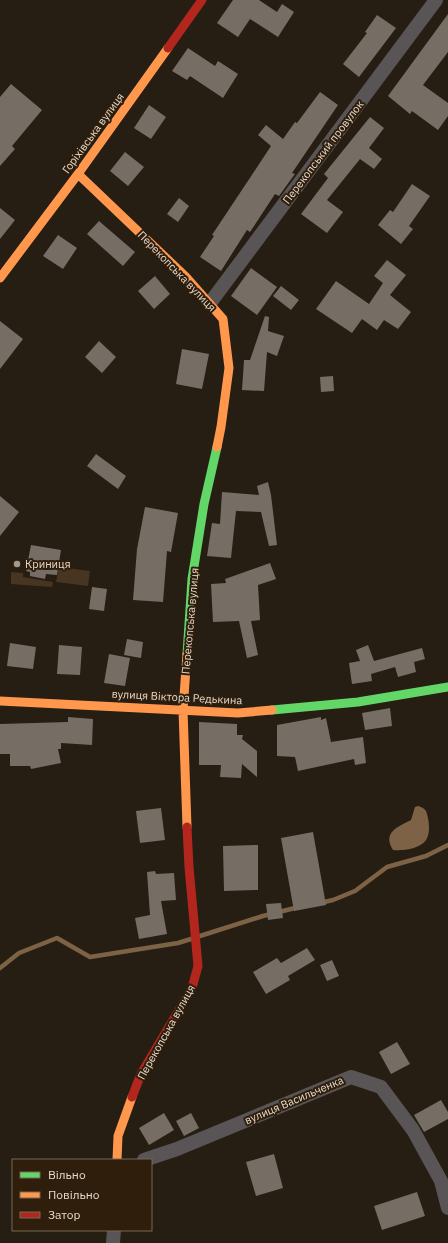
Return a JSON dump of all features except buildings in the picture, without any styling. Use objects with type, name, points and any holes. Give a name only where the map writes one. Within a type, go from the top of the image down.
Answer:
[{"type":"street","name":"Горіхівська вулиця","points":[[0,278],[78,174],[202,0]]},
{"type":"street","name":"Перекопський провулок","points":[[210,303],[436,0]]},
{"type":"street","name":"Перекопська вулиця","points":[[78,174],[186,277],[223,319],[229,368],[221,427],[204,504],[192,579],[183,710],[189,867],[198,966],[192,988],[141,1074],[118,1136],[117,1159]]},
{"type":"street","name":"вулиця Віктора Редькина","points":[[0,701],[238,713],[358,702],[448,687]]},
{"type":"street","name":"вулиця Васильченка","points":[[147,1159],[177,1149],[351,1077],[381,1087],[413,1130],[441,1180],[448,1208]]},
{"type":"street","points":[[113,1243],[114,1231]]},
{"type":"shaded area","points":[[59,567],[90,571],[88,586],[56,582]]},
{"type":"shaded area","points":[[11,572],[23,573],[23,577],[53,582],[52,587],[11,584]]},
{"type":"shaded area","points":[[418,806],[426,811],[429,826],[428,837],[420,846],[406,850],[393,850],[389,839],[390,834],[411,820],[415,807]]},
{"type":"waterway","points":[[320,903],[333,900],[355,891],[387,867],[426,856],[448,845]]},
{"type":"waterway","points":[[200,936],[263,916],[299,907]]},
{"type":"waterway","points":[[0,968],[19,953],[57,938],[90,957],[178,943],[191,939]]},
{"type":"traffic: fast","points":[[187,654],[192,579],[204,504],[217,447]]},
{"type":"traffic: fast","points":[[272,710],[358,702],[448,687]]},
{"type":"traffic: slow","points":[[0,278],[78,174],[168,48]]},
{"type":"traffic: slow","points":[[78,174],[186,277],[223,319],[229,368],[217,447]]},
{"type":"traffic: slow","points":[[187,654],[183,710],[187,827]]},
{"type":"traffic: slow","points":[[0,701],[238,713],[272,710]]},
{"type":"traffic: slow","points":[[117,1159],[118,1136],[132,1097]]},
{"type":"traffic: jam","points":[[168,48],[202,0]]},
{"type":"traffic: jam","points":[[132,1097],[141,1074],[192,988],[198,966],[187,827]]},
{"type":"place","name":"Криниця","points":[[17,564]]}]
